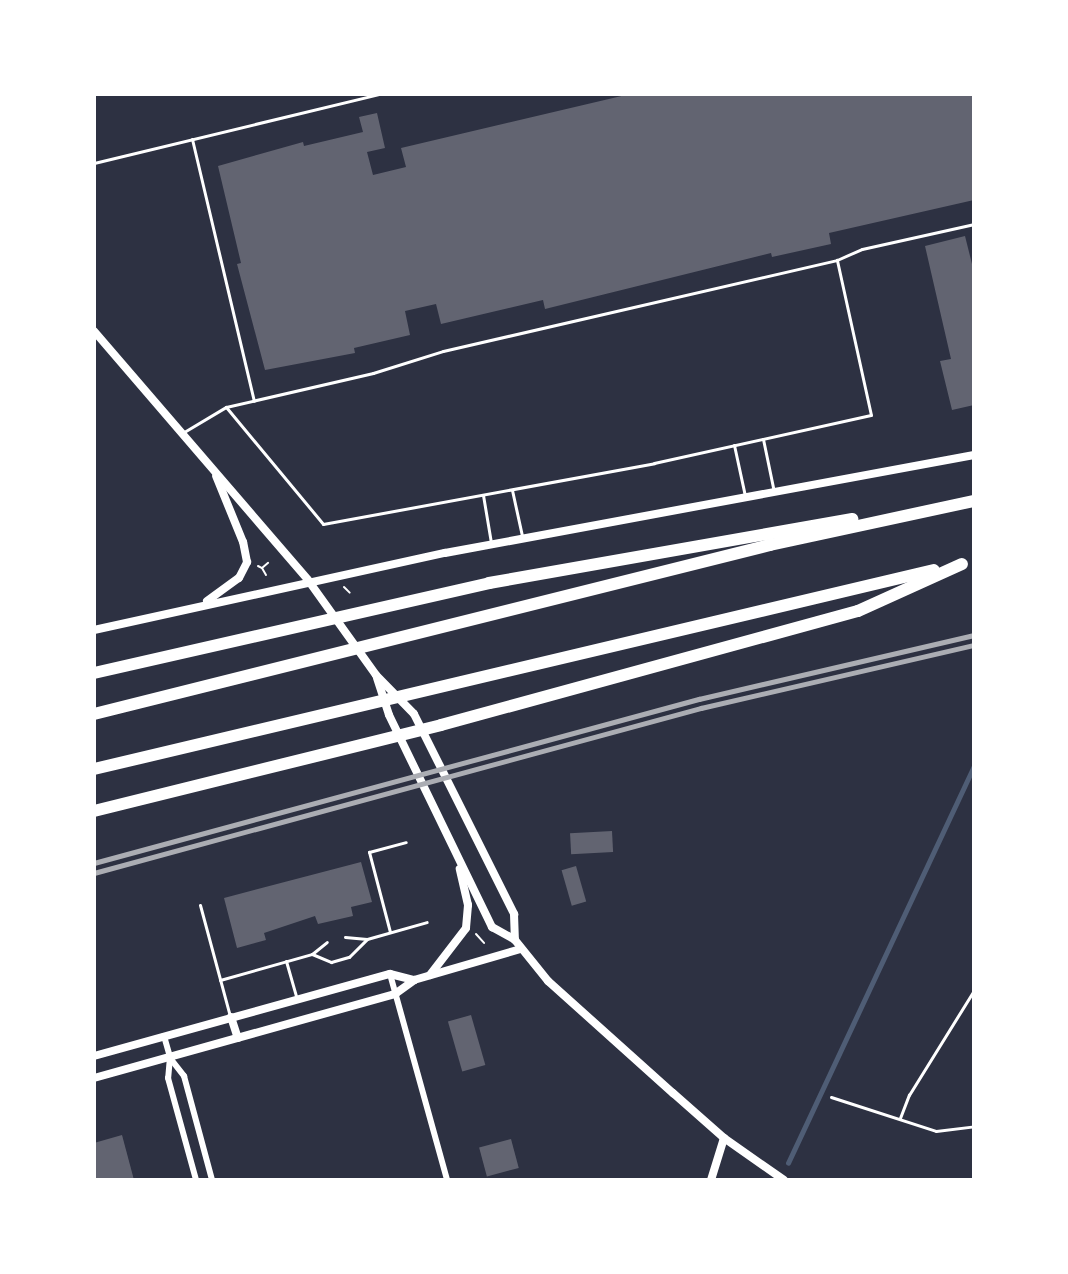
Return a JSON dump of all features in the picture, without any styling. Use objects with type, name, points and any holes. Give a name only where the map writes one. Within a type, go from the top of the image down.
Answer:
[{"type":"highway","points":[[94,673],[374,606],[696,546],[974,500]]},
{"type":"highway","points":[[94,714],[770,545],[974,500]]},
{"type":"highway","points":[[94,769],[357,704],[968,562]]},
{"type":"highway","points":[[94,811],[441,726],[858,611],[968,562]]},
{"type":"street","points":[[94,331],[308,580],[375,675],[414,714],[514,914],[515,940]]},
{"type":"street","points":[[94,630],[308,580],[522,538],[974,455]]},
{"type":"street","points":[[201,605],[234,582],[247,562],[240,532],[212,468]]},
{"type":"street","points":[[375,675],[389,715],[492,927],[515,940],[560,994],[724,1138],[784,1179]]},
{"type":"street","points":[[430,975],[458,941],[467,924],[468,905],[456,854]]},
{"type":"street","points":[[94,1078],[395,994],[414,980],[521,949]]},
{"type":"street","points":[[94,1056],[390,974],[414,980]]},
{"type":"street","points":[[390,974],[447,1179]]},
{"type":"street","points":[[231,1017],[238,1038]]},
{"type":"street","points":[[164,1036],[170,1057],[184,1076],[212,1179]]},
{"type":"street","points":[[170,1057],[168,1078],[196,1179]]},
{"type":"street","points":[[711,1179],[724,1138]]},
{"type":"lane","points":[[94,163],[380,94]]},
{"type":"lane","points":[[459,94],[525,94]]},
{"type":"lane","points":[[192,139],[254,400]]},
{"type":"lane","points":[[182,433],[226,407],[373,373],[443,351],[837,260],[862,249],[974,224]]},
{"type":"lane","points":[[226,407],[323,524],[483,495],[871,415],[837,260]]},
{"type":"lane","points":[[763,439],[774,493]]},
{"type":"lane","points":[[734,445],[745,498]]},
{"type":"lane","points":[[512,489],[522,538]]},
{"type":"lane","points":[[483,495],[492,544]]},
{"type":"lane","points":[[390,932],[369,852],[406,842]]},
{"type":"lane","points":[[200,905],[231,1017]]},
{"type":"lane","points":[[345,937],[367,939],[427,922]]},
{"type":"lane","points":[[312,954],[332,962],[349,957],[367,939]]},
{"type":"lane","points":[[220,980],[312,954],[327,942]]},
{"type":"lane","points":[[286,962],[297,999]]},
{"type":"lane","points":[[900,1118],[909,1095],[974,990]]},
{"type":"lane","points":[[831,1097],[943,1131],[974,1126]]},
{"type":"path","points":[[254,563],[262,568],[266,575]]},
{"type":"path","points":[[262,568],[268,563]]},
{"type":"path","points":[[341,592],[344,587],[350,593]]},
{"type":"path","points":[[473,931],[484,942]]},
{"type":"path","points":[[479,937],[486,935]]},
{"type":"building","points":[[630,94],[974,94],[974,200],[829,233],[831,244],[772,257],[771,253],[545,309],[543,300],[441,324],[436,304],[405,311],[410,335],[354,348],[355,353],[265,370],[237,264],[241,263],[218,166],[303,142],[304,146],[363,132],[359,117],[377,113],[385,148],[367,152],[373,175],[406,167],[401,148]]},
{"type":"building","points":[[965,236],[974,272],[974,405],[952,410],[940,361],[951,359],[925,246]]},
{"type":"building","points":[[612,831],[613,852],[571,854],[570,833]]},
{"type":"building","points":[[361,862],[372,902],[351,907],[353,916],[318,924],[315,916],[264,933],[266,940],[237,948],[224,898]]},
{"type":"building","points":[[576,866],[586,902],[572,906],[562,870]]},
{"type":"building","points":[[471,1015],[485,1065],[462,1072],[448,1022]]},
{"type":"building","points":[[122,1135],[134,1180],[94,1180],[94,1143]]},
{"type":"building","points":[[511,1139],[519,1168],[487,1177],[479,1148]]},
{"type":"waterway","points":[[788,1163],[974,766]]},
{"type":"railway","points":[[94,863],[699,699],[974,635]]},
{"type":"railway","points":[[94,873],[701,708],[974,645]]}]
